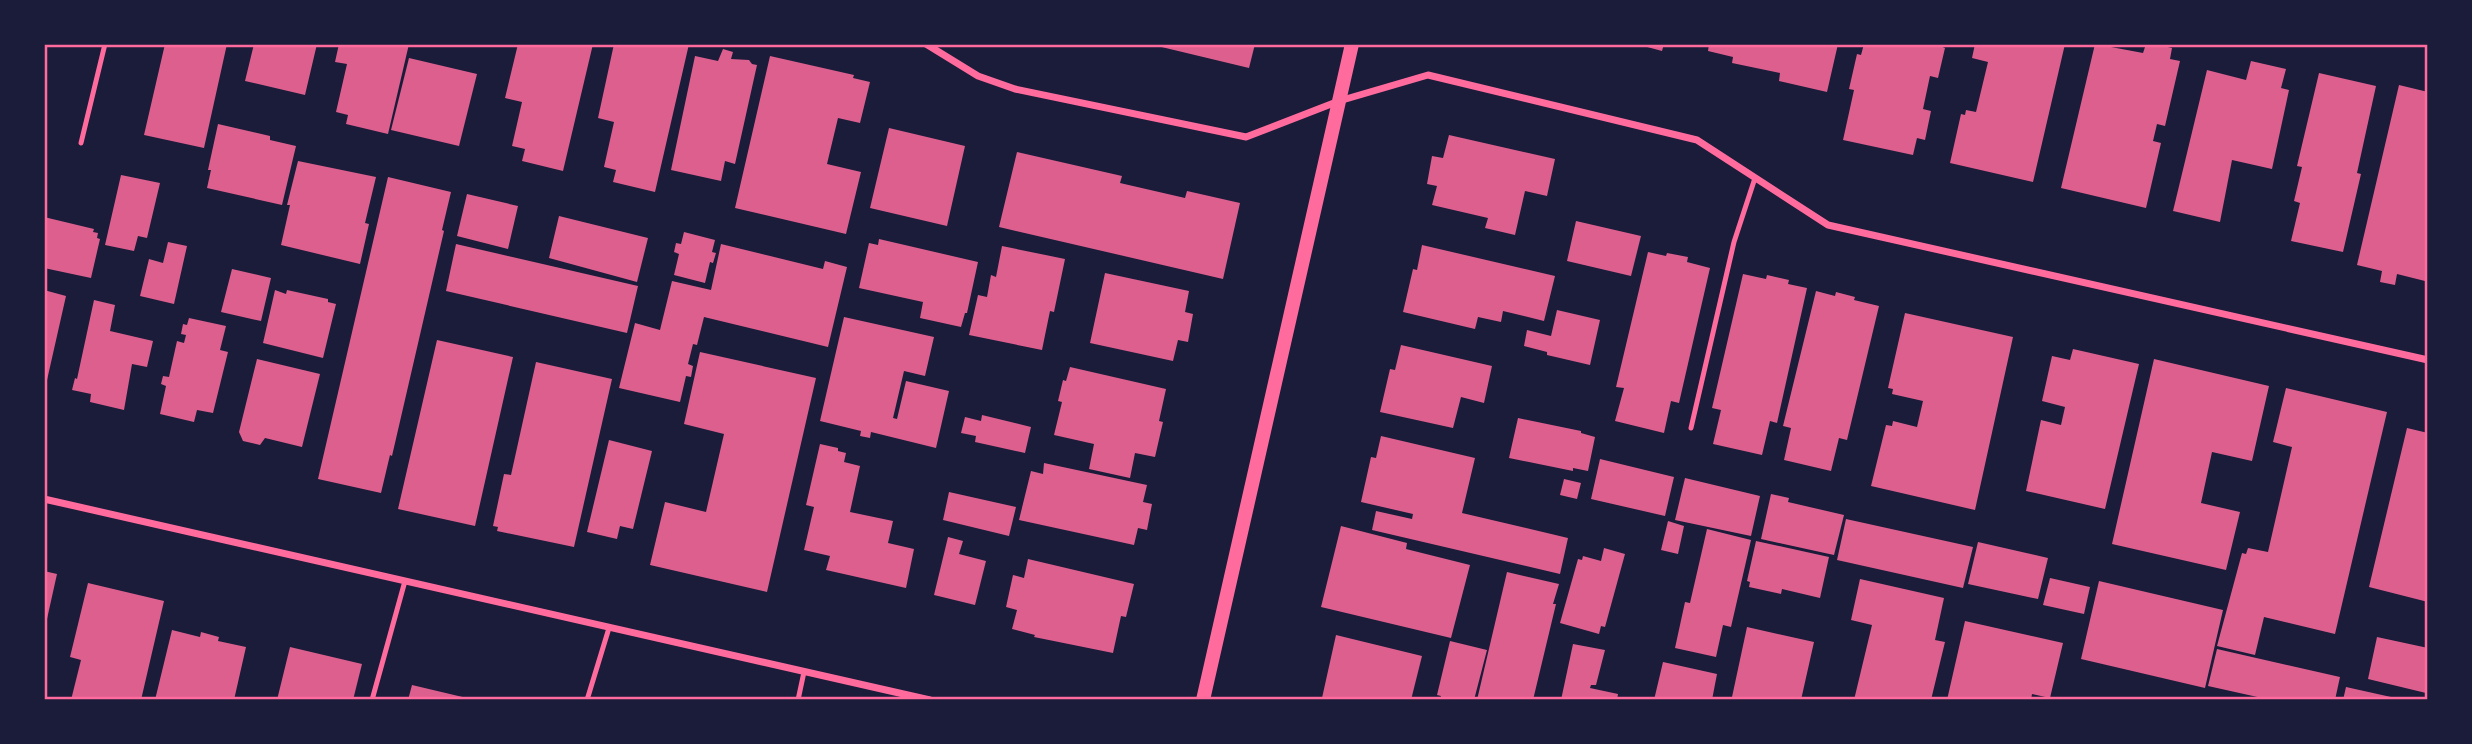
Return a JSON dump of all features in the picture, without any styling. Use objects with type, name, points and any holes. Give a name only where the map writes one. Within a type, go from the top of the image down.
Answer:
[{"type":"main road","points":[[1202,700],[1352,44]]},
{"type":"street","points":[[926,44],[978,76],[1015,89],[1246,137],[1339,101],[1428,75],[1697,141],[1828,225],[2428,360]]},
{"type":"street","points":[[44,499],[930,700]]},
{"type":"lane","points":[[81,143],[106,44]]},
{"type":"lane","points":[[1691,428],[1734,242],[1755,178]]},
{"type":"lane","points":[[372,700],[405,581]]},
{"type":"lane","points":[[587,700],[609,628]]},
{"type":"lane","points":[[798,700],[804,672]]},
{"type":"building","points":[[165,44],[227,44],[204,148],[144,135]]},
{"type":"building","points":[[254,44],[317,44],[305,95],[245,81]]},
{"type":"building","points":[[339,44],[409,44],[388,134],[346,124],[348,115],[336,112],[347,64],[335,62]]},
{"type":"building","points":[[518,44],[593,44],[563,171],[522,161],[525,149],[512,146],[522,102],[505,98]]},
{"type":"building","points":[[614,44],[689,44],[655,192],[613,182],[616,170],[604,167],[614,122],[598,118]]},
{"type":"building","points":[[1149,44],[1255,44],[1249,68]]},
{"type":"building","points":[[1636,44],[1664,44],[1662,51]]},
{"type":"building","points":[[1709,44],[1838,44],[1827,92],[1779,81],[1780,73],[1732,63],[1733,57],[1708,51]]},
{"type":"building","points":[[1864,44],[1935,44],[1945,48],[1938,78],[1930,76],[1923,109],[1931,111],[1925,140],[1917,138],[1913,155],[1843,140],[1854,90],[1849,89],[1857,54],[1861,55]]},
{"type":"building","points":[[1975,44],[2065,44],[2033,182],[1950,163],[1961,114],[1965,115],[1966,110],[1976,112],[1988,62],[1972,58]]},
{"type":"building","points":[[2095,44],[2143,53],[2146,44],[2155,44],[2172,48],[2170,59],[2180,61],[2165,126],[2157,124],[2153,141],[2161,143],[2146,208],[2061,188]]},
{"type":"building","points":[[723,49],[733,52],[731,59],[749,60],[757,65],[735,164],[725,161],[721,181],[671,170],[695,56],[718,61]]},
{"type":"building","points":[[770,56],[854,75],[853,78],[870,82],[860,123],[838,118],[827,164],[861,172],[846,234],[735,208]]},
{"type":"building","points":[[409,58],[477,74],[459,146],[391,130]]},
{"type":"building","points":[[2251,61],[2286,69],[2281,88],[2289,90],[2272,169],[2232,160],[2220,222],[2173,211],[2207,70],[2246,80]]},
{"type":"building","points":[[2319,73],[2376,86],[2357,173],[2361,174],[2343,252],[2291,241],[2300,203],[2294,201],[2302,167],[2297,166]]},
{"type":"building","points":[[2399,85],[2428,92],[2428,268],[2425,281],[2397,274],[2395,285],[2380,282],[2382,271],[2357,265]]},
{"type":"building","points":[[218,124],[270,136],[270,140],[296,146],[282,205],[207,188]]},
{"type":"building","points":[[889,128],[965,146],[947,226],[870,208]]},
{"type":"building","points":[[1449,135],[1555,159],[1547,196],[1525,191],[1515,235],[1485,228],[1488,218],[1432,205],[1437,186],[1427,184],[1432,156],[1443,158]]},
{"type":"building","points":[[1017,152],[1122,176],[1120,183],[1185,198],[1187,191],[1240,203],[1223,279],[999,227]]},
{"type":"building","points":[[298,161],[376,177],[365,223],[369,224],[360,264],[281,245]]},
{"type":"building","points":[[121,175],[160,183],[147,238],[138,236],[134,251],[105,245]]},
{"type":"building","points":[[388,177],[451,192],[392,456],[390,455],[381,493],[318,479]]},
{"type":"building","points":[[467,194],[518,206],[508,249],[457,236]]},
{"type":"building","points":[[559,216],[648,238],[637,282],[549,258]]},
{"type":"building","points":[[44,217],[94,229],[93,232],[98,233],[97,238],[100,239],[91,278],[44,268]]},
{"type":"building","points":[[1576,221],[1641,236],[1631,276],[1567,261]]},
{"type":"building","points":[[684,232],[715,240],[712,252],[716,253],[713,263],[710,262],[705,283],[674,275],[679,254],[674,252],[676,243],[681,244]]},
{"type":"building","points":[[879,239],[978,262],[967,313],[961,327],[920,318],[923,302],[859,288],[869,243],[878,245]]},
{"type":"building","points":[[168,242],[187,246],[174,304],[140,296],[149,259],[163,263]]},
{"type":"building","points":[[456,244],[638,286],[627,333],[446,291]]},
{"type":"building","points":[[721,244],[823,269],[825,261],[847,267],[828,347],[704,317],[697,345],[693,344],[688,364],[693,366],[691,377],[686,376],[680,402],[619,388],[635,323],[660,330],[672,281],[711,290]]},
{"type":"building","points":[[1422,245],[1555,276],[1544,321],[1503,311],[1501,322],[1478,317],[1475,329],[1403,312],[1413,269],[1417,270]]},
{"type":"building","points":[[1002,246],[1065,259],[1054,312],[1050,311],[1042,350],[969,335],[978,295],[987,297],[991,275],[996,277]]},
{"type":"building","points":[[1648,252],[1688,257],[1687,262],[1710,268],[1679,403],[1671,401],[1664,433],[1615,421],[1624,388],[1616,387]]},
{"type":"building","points":[[232,269],[271,278],[261,321],[221,312]]},
{"type":"building","points":[[1105,273],[1189,291],[1185,312],[1193,314],[1188,342],[1178,340],[1173,361],[1090,343]]},
{"type":"building","points":[[1743,274],[1766,279],[1767,275],[1807,288],[1777,423],[1770,421],[1762,455],[1713,444],[1721,410],[1712,408]]},
{"type":"building","points":[[44,290],[66,296],[45,389],[44,389]]},
{"type":"building","points":[[275,290],[286,294],[287,290],[328,299],[328,302],[336,304],[323,358],[263,343]]},
{"type":"building","points":[[1816,291],[1835,296],[1836,292],[1879,306],[1847,440],[1839,438],[1831,471],[1784,460],[1791,428],[1783,426]]},
{"type":"building","points":[[94,300],[115,305],[110,331],[153,341],[147,367],[132,364],[124,410],[90,402],[91,394],[72,390],[75,378],[77,379]]},
{"type":"building","points":[[1557,310],[1600,320],[1590,365],[1547,355],[1547,352],[1524,346],[1527,330],[1551,336]]},
{"type":"building","points":[[1905,313],[2013,337],[1975,510],[1871,486],[1886,425],[1892,426],[1893,421],[1917,427],[1923,401],[1892,394],[1893,389],[1888,388]]},
{"type":"building","points":[[844,317],[934,337],[925,376],[904,371],[893,418],[897,419],[906,381],[949,391],[936,448],[871,432],[870,438],[860,436],[861,431],[820,421]]},
{"type":"building","points":[[189,318],[226,326],[220,350],[228,352],[213,413],[197,410],[194,422],[160,414],[166,386],[161,384],[163,376],[169,377],[177,341],[184,343],[186,335],[181,334],[183,324],[187,325]]},
{"type":"building","points":[[437,340],[513,357],[475,526],[398,509]]},
{"type":"building","points":[[1401,345],[1492,366],[1484,403],[1461,397],[1453,428],[1380,412],[1390,369],[1395,370]]},
{"type":"building","points":[[2073,349],[2139,364],[2105,509],[2026,491],[2041,420],[2061,425],[2065,407],[2042,401],[2052,356],[2070,360]]},
{"type":"building","points":[[700,352],[816,378],[767,592],[650,565],[665,502],[706,512],[724,434],[684,424]]},
{"type":"building","points":[[257,359],[320,374],[302,447],[265,438],[260,445],[243,441],[239,432]]},
{"type":"building","points":[[2154,359],[2269,386],[2252,461],[2212,452],[2201,503],[2240,512],[2226,570],[2112,544]]},
{"type":"building","points":[[536,362],[612,379],[574,547],[497,531],[498,527],[493,526],[504,474],[511,475]]},
{"type":"building","points":[[1070,367],[1166,389],[1159,421],[1163,422],[1155,457],[1135,453],[1130,478],[1089,469],[1094,444],[1054,435],[1062,402],[1058,401],[1063,380],[1066,381]]},
{"type":"building","points":[[2286,388],[2387,412],[2335,634],[2264,617],[2255,655],[2217,646],[2242,553],[2246,554],[2248,548],[2268,552],[2292,447],[2273,442]]},
{"type":"building","points":[[982,415],[1031,427],[1025,453],[975,442],[976,436],[961,433],[965,417],[981,421]]},
{"type":"building","points":[[1518,418],[1581,431],[1595,437],[1588,471],[1573,468],[1573,471],[1509,458]]},
{"type":"building","points":[[2407,428],[2428,433],[2428,602],[2369,587]]},
{"type":"building","points":[[1381,436],[1475,458],[1462,513],[1568,538],[1560,574],[1372,530],[1376,511],[1412,519],[1413,514],[1361,502],[1371,457],[1376,458]]},
{"type":"building","points":[[609,440],[652,451],[633,529],[620,526],[617,539],[587,532]]},
{"type":"building","points":[[820,444],[838,448],[838,451],[846,453],[844,462],[860,466],[850,512],[893,521],[888,543],[914,549],[906,588],[826,570],[830,556],[804,550],[814,507],[806,505]]},
{"type":"building","points":[[1600,459],[1674,477],[1665,516],[1591,499]]},
{"type":"building","points":[[1044,463],[1147,485],[1143,502],[1152,504],[1147,530],[1138,528],[1134,545],[1019,520],[1031,471],[1043,474]]},
{"type":"building","points":[[1685,478],[1760,496],[1751,536],[1675,520]]},
{"type":"building","points":[[1564,479],[1581,483],[1577,499],[1560,495]]},
{"type":"building","points":[[949,492],[1016,507],[1009,536],[943,520]]},
{"type":"building","points":[[1771,494],[1789,498],[1788,502],[1844,515],[1834,555],[1761,539]]},
{"type":"building","points":[[1846,519],[1973,547],[1963,588],[1837,560]]},
{"type":"building","points":[[1668,521],[1684,526],[1678,554],[1661,550]]},
{"type":"building","points":[[1341,526],[1407,543],[1406,549],[1470,565],[1451,638],[1321,607]]},
{"type":"building","points":[[1707,529],[1751,540],[1731,627],[1723,625],[1716,657],[1675,648],[1685,602],[1690,603]]},
{"type":"building","points":[[948,537],[963,541],[959,554],[986,561],[975,605],[934,595]]},
{"type":"building","points":[[1756,541],[1829,557],[1820,598],[1782,589],[1781,594],[1749,587],[1750,582],[1747,581]]},
{"type":"building","points":[[1978,542],[2048,558],[2038,599],[1968,584]]},
{"type":"building","points":[[1604,548],[1625,554],[1605,627],[1601,626],[1599,634],[1560,623],[1578,559],[1582,560],[1583,556],[1601,561]]},
{"type":"building","points":[[1028,559],[1134,584],[1126,617],[1121,616],[1113,653],[1034,637],[1035,635],[1012,629],[1017,610],[1006,607],[1013,575],[1024,578]]},
{"type":"building","points":[[44,571],[57,574],[45,628],[44,628]]},
{"type":"building","points":[[1507,572],[1559,584],[1553,604],[1556,604],[1533,700],[1477,700]]},
{"type":"building","points":[[2050,578],[2090,587],[2084,614],[2043,605]]},
{"type":"building","points":[[1860,579],[1944,598],[1935,640],[1945,642],[1931,700],[1854,700],[1872,625],[1851,620]]},
{"type":"building","points":[[2099,581],[2223,610],[2205,688],[2081,659]]},
{"type":"building","points":[[88,583],[164,601],[141,700],[71,700],[81,660],[70,657]]},
{"type":"building","points":[[1965,621],[2063,643],[2050,698],[2032,694],[2031,700],[1947,700]]},
{"type":"building","points":[[1747,627],[1814,642],[1801,700],[1734,700],[1732,697]]},
{"type":"building","points":[[172,630],[200,637],[201,632],[219,637],[218,641],[246,647],[234,700],[155,700]]},
{"type":"building","points":[[1336,635],[1422,656],[1411,700],[1322,698]]},
{"type":"building","points":[[2377,637],[2428,648],[2426,693],[2368,679]]},
{"type":"building","points":[[1450,641],[1487,650],[1474,700],[1440,700],[1441,696],[1437,695]]},
{"type":"building","points":[[1573,644],[1605,650],[1596,685],[1591,685],[1590,688],[1618,694],[1617,700],[1561,700]]},
{"type":"building","points":[[290,647],[362,664],[353,700],[277,700]]},
{"type":"building","points":[[2217,649],[2340,677],[2335,700],[2271,700],[2208,686]]},
{"type":"building","points":[[1663,662],[1717,674],[1712,700],[1654,700]]},
{"type":"building","points":[[412,685],[471,699],[471,700],[408,700]]},
{"type":"building","points":[[2346,687],[2400,699],[2400,700],[2343,700]]}]
